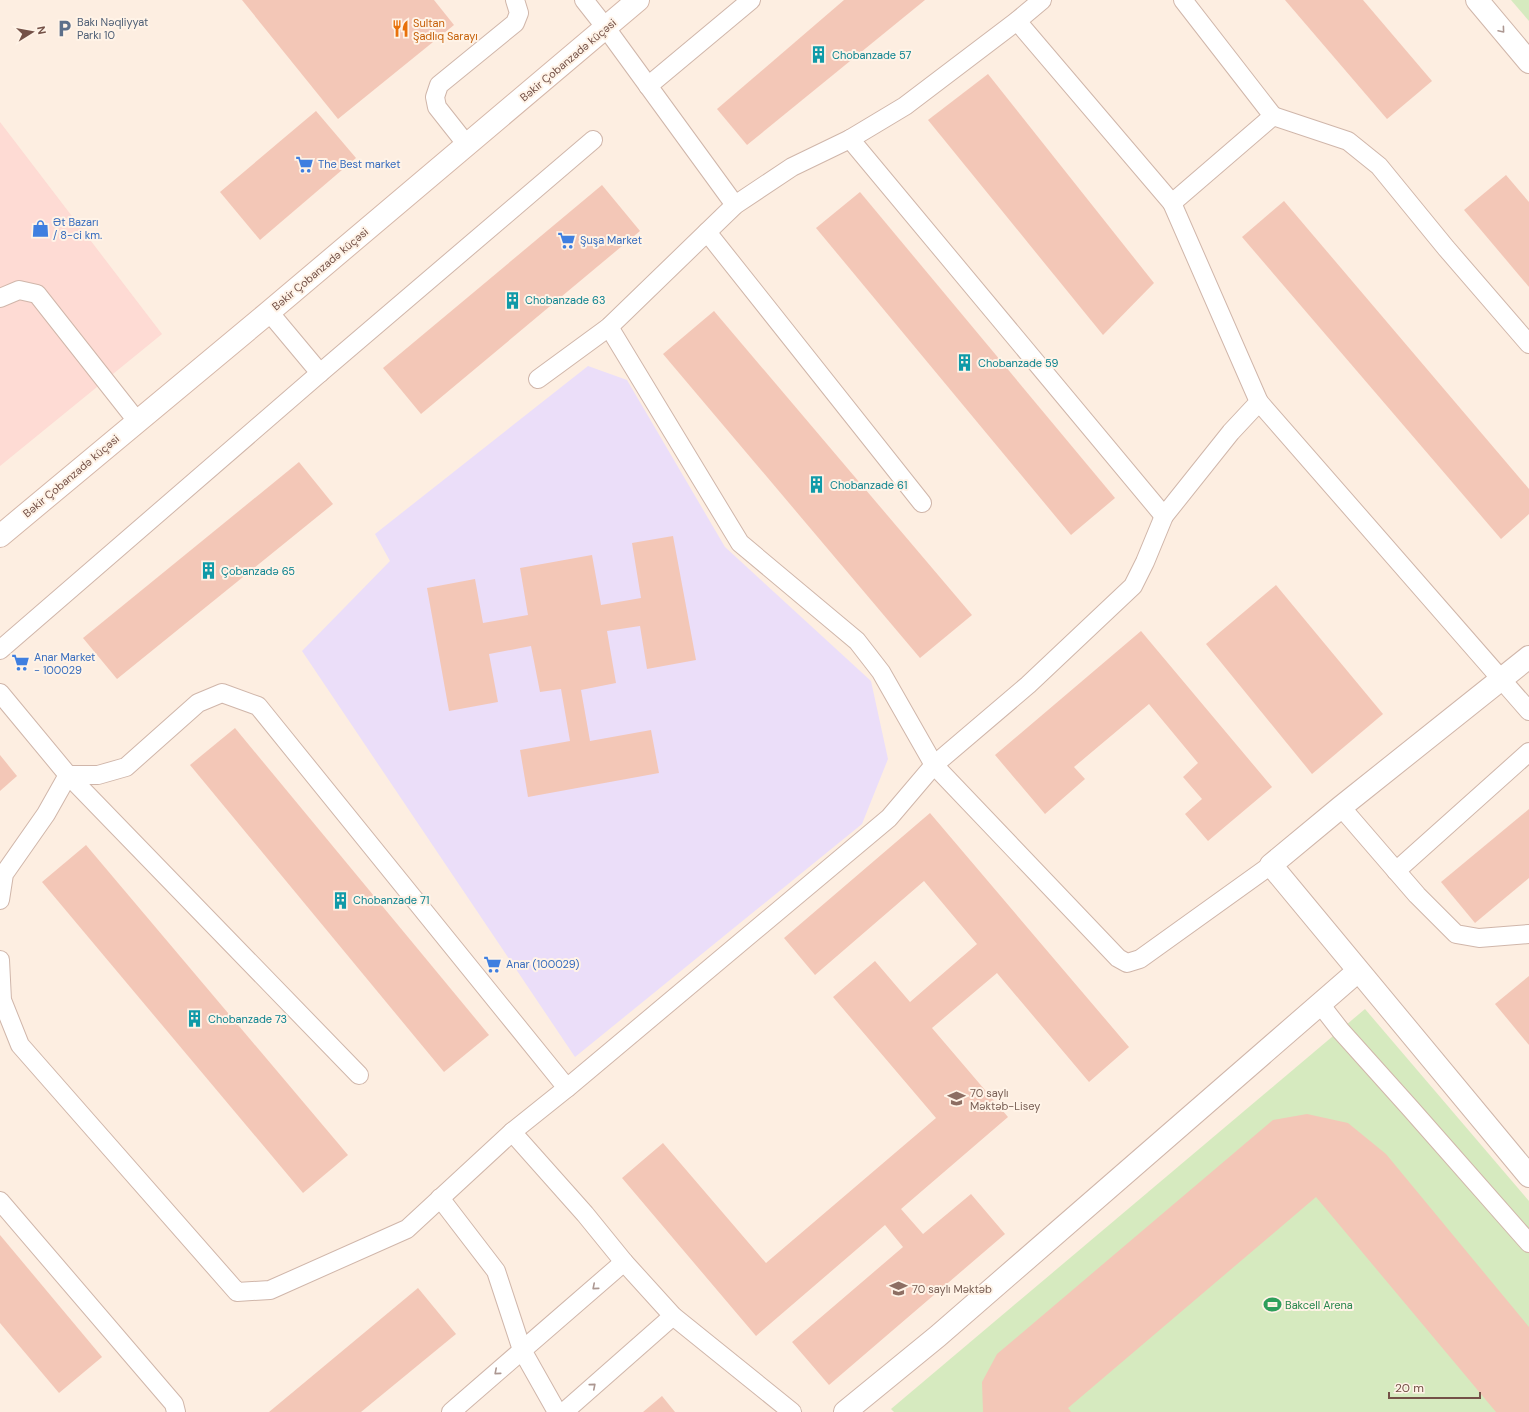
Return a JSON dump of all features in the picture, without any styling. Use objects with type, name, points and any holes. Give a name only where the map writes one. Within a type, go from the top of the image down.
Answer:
[{"type":"street","name":"Bəkir Çobanzadə küçəsi","points":[[0,536],[269,312],[638,0]]},
{"type":"street","points":[[1477,0],[1529,62]]},
{"type":"street","points":[[1529,657],[1341,807],[1271,865],[1529,1176]]},
{"type":"street","points":[[845,1412],[938,1336],[1358,971]]},
{"type":"lane","points":[[467,145],[437,107],[435,97],[439,85],[515,23],[519,13],[515,0]]},
{"type":"lane","points":[[584,0],[735,205]]},
{"type":"lane","points":[[648,86],[751,0]]},
{"type":"lane","points":[[538,379],[609,327],[735,205],[792,167],[850,139],[905,106],[1017,21],[1042,0]]},
{"type":"lane","points":[[1182,0],[1273,116],[1348,141],[1379,166],[1446,248],[1529,344]]},
{"type":"lane","points":[[1017,21],[1172,203],[1259,402],[1529,711]]},
{"type":"lane","points":[[1172,203],[1273,116]]},
{"type":"lane","points":[[850,139],[1164,516]]},
{"type":"lane","points":[[0,650],[320,373],[593,140]]},
{"type":"lane","points":[[707,232],[922,503]]},
{"type":"lane","points":[[0,298],[19,290],[37,294],[137,421]]},
{"type":"lane","points":[[269,312],[320,373]]},
{"type":"lane","points":[[609,327],[740,543],[857,641],[881,672],[934,765],[1118,958],[1127,963],[1140,959],[1271,865]]},
{"type":"lane","points":[[0,960],[2,1000],[20,1045],[237,1292],[270,1290],[406,1229],[512,1132],[567,1088],[890,818],[934,765],[1028,684],[1133,586],[1145,562],[1164,516],[1231,432],[1259,402]]},
{"type":"lane","points":[[0,693],[68,775],[359,1076]]},
{"type":"lane","points":[[68,775],[98,775],[126,767],[198,703],[222,693],[258,706],[567,1088]]},
{"type":"lane","points":[[1396,871],[1529,752]]},
{"type":"lane","points":[[0,900],[2,876],[46,814],[68,775]]},
{"type":"lane","points":[[1341,807],[1396,871],[1456,934],[1479,938],[1529,934]]},
{"type":"lane","points":[[1320,1004],[1341,1031],[1529,1243]]},
{"type":"lane","points":[[512,1132],[585,1214],[624,1262],[673,1316],[792,1412]]},
{"type":"lane","points":[[440,1198],[496,1271],[522,1350],[557,1412]]},
{"type":"lane","points":[[0,1201],[174,1404],[176,1412]]},
{"type":"lane","points":[[451,1412],[624,1262]]},
{"type":"lane","points":[[564,1412],[673,1316]]},
{"type":"shaded area","name":"Ət Bazarı / 8-ci km.","points":[[0,122],[162,334],[0,466]]},
{"type":"shaded area","points":[[588,366],[627,380],[725,547],[871,681],[888,759],[862,824],[575,1057],[302,651],[390,561],[375,534]]},
{"type":"green space","points":[[1511,0],[1529,0],[1529,21]]},
{"type":"green space","name":"Bakcell Arena","points":[[1365,1009],[1529,1201],[1529,1412],[894,1412],[891,1409]]},
{"type":"building","points":[[242,0],[434,0],[454,25],[338,119]]},
{"type":"building","name":"Chobanzade 57","points":[[844,0],[925,0],[747,145],[717,109]]},
{"type":"building","points":[[1285,0],[1363,0],[1432,81],[1387,119]]},
{"type":"building","points":[[988,74],[1154,283],[1103,335],[928,120]]},
{"type":"building","points":[[316,111],[356,158],[260,240],[220,192]]},
{"type":"building","points":[[1506,175],[1529,202],[1529,287],[1464,210]]},
{"type":"building","name":"Chobanzade 63","points":[[602,185],[640,231],[421,414],[383,368]]},
{"type":"building","name":"Chobanzade 59","points":[[860,192],[1115,498],[1071,535],[816,228]]},
{"type":"building","points":[[1284,201],[1529,489],[1529,514],[1501,539],[1242,237]]},
{"type":"building","name":"Chobanzade 61","points":[[714,311],[972,615],[920,658],[663,354]]},
{"type":"building","name":"Çobanzadə 65","points":[[299,462],[333,504],[117,679],[83,638]]},
{"type":"building","points":[[673,536],[696,660],[647,669],[640,626],[607,631],[616,683],[581,690],[590,741],[651,730],[659,773],[528,797],[520,750],[570,741],[561,689],[540,692],[531,646],[489,654],[498,702],[449,711],[427,588],[475,579],[483,623],[528,615],[520,568],[592,555],[601,605],[641,598],[632,543]]},
{"type":"building","points":[[1276,585],[1383,714],[1312,774],[1206,644]]},
{"type":"building","points":[[1141,631],[1272,787],[1208,841],[1185,814],[1202,799],[1183,777],[1198,763],[1149,704],[1074,767],[1085,779],[1045,814],[995,755]]},
{"type":"building","name":"Chobanzade 71","points":[[235,728],[489,1035],[444,1072],[190,765]]},
{"type":"building","points":[[0,755],[17,776],[0,791]]},
{"type":"building","points":[[1529,809],[1529,878],[1475,923],[1441,882]]},
{"type":"building","name":"70 saylı Məktəb-Lisey","points":[[930,813],[1129,1047],[1089,1082],[997,973],[932,1028],[1008,1117],[901,1209],[923,1234],[971,1194],[1005,1234],[829,1385],[792,1342],[903,1247],[885,1225],[756,1336],[622,1178],[663,1143],[766,1263],[936,1118],[833,997],[875,961],[910,1002],[977,944],[924,881],[815,975],[784,938]]},
{"type":"building","name":"Chobanzade 73","points":[[86,845],[348,1155],[303,1193],[42,882]]},
{"type":"building","points":[[1529,976],[1529,1045],[1495,1004]]},
{"type":"building","points":[[1307,1114],[1348,1123],[1386,1154],[1529,1327],[1529,1412],[1496,1412],[1316,1197],[1068,1408],[1071,1412],[983,1412],[982,1382],[997,1354],[1273,1120]]},
{"type":"building","points":[[0,1235],[102,1357],[59,1393],[0,1323]]},
{"type":"building","points":[[418,1288],[456,1334],[361,1412],[269,1412]]},
{"type":"building","points":[[662,1396],[675,1412],[643,1412]]},
{"type":"place","name":"Bakı Nəqliyyat Parkı 10","points":[[64,28]]},
{"type":"place","name":"Sultan Şadlıq Sarayı","points":[[400,29]]},
{"type":"place","name":"Chobanzade 57","points":[[819,55]]},
{"type":"place","name":"The Best market","points":[[305,164]]},
{"type":"place","name":"Ət Bazarı / 8-ci km.","points":[[40,228]]},
{"type":"place","name":"Şuşa Market","points":[[567,240]]},
{"type":"place","name":"Chobanzade 63","points":[[512,300]]},
{"type":"place","name":"Chobanzade 59","points":[[965,363]]},
{"type":"place","name":"Chobanzade 61","points":[[817,485]]},
{"type":"place","name":"Çobanzadə 65","points":[[208,571]]},
{"type":"place","name":"Anar Market - 100029","points":[[21,663]]},
{"type":"place","name":"Chobanzade 71","points":[[340,900]]},
{"type":"place","name":"Anar (100029)","points":[[493,964]]},
{"type":"place","name":"Chobanzade 73","points":[[195,1019]]},
{"type":"place","name":"70 saylı Məktəb-Lisey","points":[[957,1099]]},
{"type":"place","name":"70 saylı Məktəb","points":[[899,1289]]},
{"type":"place","name":"Bakcell Arena","points":[[1272,1305]]}]
